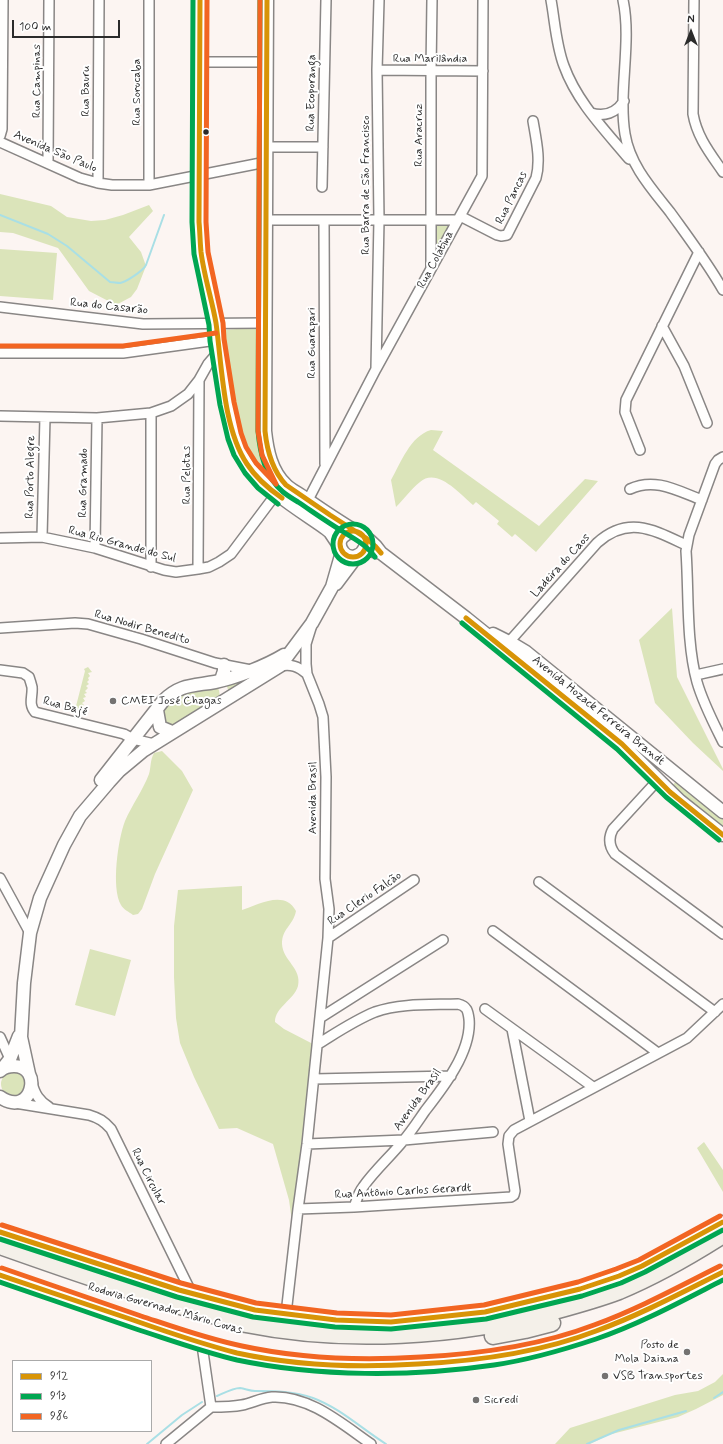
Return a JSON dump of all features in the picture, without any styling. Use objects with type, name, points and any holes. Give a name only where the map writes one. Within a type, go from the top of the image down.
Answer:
[{"type":"highway","name":"Rodovia Governador Mário Covas","points":[[0,1246],[154,1298],[246,1324],[335,1335],[390,1335],[436,1333],[494,1325],[534,1317],[584,1303],[618,1291],[646,1278],[702,1249],[723,1235]]},
{"type":"highway","points":[[0,1237],[65,1269]]},
{"type":"highway","name":"Rodovia Governador Mário Covas","points":[[0,1257],[152,1307],[198,1321],[244,1332],[293,1341],[335,1345],[389,1346],[439,1343],[488,1337],[558,1322],[652,1287],[723,1248]]},
{"type":"street","points":[[0,136],[2,129],[3,0]]},
{"type":"street","name":"Rua Campinas","points":[[48,163],[49,0]]},
{"type":"street","name":"Rua Bauru","points":[[98,0],[98,183]]},
{"type":"street","name":"Rua Sorocaba","points":[[149,0],[149,185]]},
{"type":"street","points":[[200,0],[198,129],[199,222],[201,253],[216,324],[234,433],[240,450],[247,463],[257,476],[274,492],[325,528],[347,556],[352,557],[370,550],[381,553]]},
{"type":"street","points":[[267,0],[265,431],[267,446],[272,463],[286,485],[274,492]]},
{"type":"street","name":"Rua Ecoporanga","points":[[322,187],[326,0]]},
{"type":"street","name":"Rua Barra de São Francisco","points":[[376,369],[379,220],[377,70],[379,0]]},
{"type":"street","name":"Rua Aracruz","points":[[431,269],[432,0]]},
{"type":"street","name":"Rua Colatina","points":[[308,500],[376,369],[480,180],[482,172],[483,0]]},
{"type":"street","points":[[551,0],[558,46],[564,67],[579,97],[636,168],[699,252],[723,290]]},
{"type":"street","points":[[622,0],[625,24],[625,133],[629,152],[636,168]]},
{"type":"street","points":[[694,0],[693,114],[700,139],[723,172]]},
{"type":"street","points":[[200,62],[267,62]]},
{"type":"street","name":"Rua Marilândia","points":[[377,70],[483,71]]},
{"type":"street","points":[[591,112],[601,115],[611,112],[619,108],[624,101]]},
{"type":"street","name":"Rua Pancas","points":[[459,218],[497,235],[507,235],[536,178],[538,171],[538,149],[534,121]]},
{"type":"street","name":"Avenida São Paulo","points":[[0,142],[80,178],[112,185],[149,185],[266,162]]},
{"type":"street","points":[[266,147],[323,147]]},
{"type":"street","points":[[711,156],[723,159]]},
{"type":"street","points":[[266,220],[431,220],[459,218]]},
{"type":"street","name":"Rua Guarapari","points":[[324,220],[325,466]]},
{"type":"street","points":[[640,450],[626,412],[625,403],[699,252]]},
{"type":"street","name":"Rua do Casarão","points":[[0,307],[143,324],[266,323]]},
{"type":"street","points":[[662,326],[684,366],[707,423]]},
{"type":"street","points":[[0,353],[123,353],[219,345]]},
{"type":"street","points":[[0,416],[97,418],[151,413],[171,406],[188,394],[199,380],[219,345]]},
{"type":"street","name":"Rua Pelotas","points":[[198,570],[199,380]]},
{"type":"street","points":[[151,413],[151,567]]},
{"type":"street","name":"Rua Porto Alegre","points":[[42,537],[45,417]]},
{"type":"street","name":"Rua Gramado","points":[[95,548],[97,418]]},
{"type":"street","points":[[723,457],[715,464],[686,545],[691,648],[696,675],[705,706],[723,742]]},
{"type":"street","points":[[630,489],[641,485],[659,484],[702,500]]},
{"type":"street","name":"Avenida Hozack Ferreira Brandt","points":[[286,485],[374,543],[381,553],[466,618],[610,734],[680,801],[723,835]]},
{"type":"street","name":"Rua Rio Grande do Sul","points":[[0,538],[42,537],[95,548],[151,567],[176,572],[198,570],[214,564],[230,554],[239,544],[274,492]]},
{"type":"street","name":"Ladeira do Caos","points":[[510,642],[597,543],[607,535],[625,528],[639,527],[653,530],[686,545]]},
{"type":"street","points":[[85,810],[119,771],[143,751],[280,666],[312,624],[332,587],[364,549],[364,538],[359,534],[350,532],[342,537],[340,542],[341,549],[332,587]]},
{"type":"street","name":"Avenida Hozack Ferreira Brandt","points":[[466,618],[484,630],[510,642],[526,652],[723,812]]},
{"type":"street","name":"Rua Nodir Benedito","points":[[0,628],[75,623],[88,624],[224,665],[251,670]]},
{"type":"street","name":"Avenida Brasil","points":[[286,1314],[307,1144],[328,938],[329,909],[325,879],[326,777],[323,718],[307,674],[306,644],[312,624]]},
{"type":"street","points":[[1,1070],[10,1059],[19,1036],[30,933],[40,898],[64,845],[100,781],[168,696],[180,688],[218,681],[251,670],[290,652]]},
{"type":"street","points":[[218,681],[224,671],[224,665]]},
{"type":"street","points":[[280,666],[294,666],[307,674]]},
{"type":"street","points":[[696,675],[723,668]]},
{"type":"street","name":"Rua Bajé","points":[[0,670],[23,673],[29,677],[32,688],[30,703],[35,712],[124,734],[133,739],[154,744]]},
{"type":"street","points":[[218,681],[222,691],[221,702]]},
{"type":"street","points":[[157,710],[160,727],[172,732]]},
{"type":"street","points":[[668,768],[663,767],[659,769],[656,773],[658,780],[613,829],[610,838],[611,848],[615,854],[723,934]]},
{"type":"street","points":[[0,878],[30,933]]},
{"type":"street","name":"Rua Clerio Falcão","points":[[328,938],[414,880]]},
{"type":"street","points":[[539,882],[715,1012]]},
{"type":"street","points":[[493,931],[658,1053]]},
{"type":"street","points":[[320,1018],[443,940]]},
{"type":"street","name":"Avenida Brasil","points":[[318,1044],[361,1019],[387,1009],[408,1006],[458,1004],[464,1005],[468,1013],[468,1034],[465,1045],[451,1076],[404,1140],[362,1188],[354,1207]]},
{"type":"street","points":[[512,1029],[530,1120],[691,1035],[723,1004]]},
{"type":"street","points":[[485,1009],[593,1087]]},
{"type":"street","points":[[21,1023],[21,1037],[35,1093],[42,1102],[52,1109]]},
{"type":"street","points":[[0,1037],[10,1059]]},
{"type":"street","points":[[0,1097],[6,1101],[14,1103],[21,1101],[28,1096],[31,1089],[31,1078],[24,1069],[17,1066],[9,1066],[1,1070]]},
{"type":"street","points":[[314,1079],[451,1076]]},
{"type":"street","name":"Rua Circular","points":[[14,1103],[89,1115],[98,1117],[104,1121],[111,1129],[192,1294]]},
{"type":"street","name":"Rua Antônio Carlos Gerardt","points":[[298,1209],[510,1198],[516,1191],[508,1148],[508,1140],[514,1130],[530,1120]]},
{"type":"street","points":[[307,1144],[404,1140],[493,1132]]},
{"type":"street","points":[[0,1232],[192,1294],[255,1310],[336,1320],[391,1322],[485,1312],[580,1289],[619,1276],[642,1266],[723,1222]]},
{"type":"street","points":[[0,1275],[206,1344],[239,1353],[286,1361],[336,1366],[389,1366],[493,1358],[537,1349],[595,1332],[651,1310],[723,1272]]},
{"type":"street","points":[[206,1344],[203,1352],[211,1407]]},
{"type":"street","points":[[166,1444],[211,1407],[240,1405],[271,1397],[291,1399],[324,1412],[361,1440],[371,1444]]},
{"type":"green space","points":[[0,194],[51,206],[67,217],[91,221],[105,220],[149,205],[153,211],[129,237],[141,252],[146,266],[137,289],[131,297],[116,305],[89,291],[58,248],[13,233],[0,232]]},
{"type":"green space","points":[[434,223],[450,223],[435,252]]},
{"type":"green space","points":[[0,249],[57,253],[53,300],[0,296]]},
{"type":"green space","points":[[264,327],[260,422],[277,479],[274,489],[260,475],[243,448],[233,412],[223,330]]},
{"type":"green space","points":[[431,430],[443,431],[433,450],[539,526],[585,479],[598,481],[536,552],[515,534],[512,537],[497,524],[499,521],[476,502],[473,505],[455,489],[441,480],[427,478],[420,482],[396,507],[391,480],[412,444],[417,438]]},
{"type":"green space","points":[[672,608],[677,677],[723,771],[693,743],[655,703],[639,640]]},
{"type":"green space","points":[[88,667],[92,672],[88,673],[90,676],[87,682],[89,684],[86,686],[88,688],[85,691],[87,693],[84,694],[86,697],[83,698],[85,701],[82,703],[84,705],[81,707],[83,709],[75,710],[85,671],[84,669]]},
{"type":"green space","points":[[261,672],[229,693],[226,683]]},
{"type":"green space","points":[[216,686],[219,690],[220,698],[172,725],[165,724],[160,707],[178,693]]},
{"type":"green space","points":[[162,751],[182,771],[193,790],[155,874],[142,909],[138,914],[133,915],[122,906],[116,887],[120,839],[125,821],[149,774],[154,753]]},
{"type":"green space","points":[[676,781],[723,819],[723,829],[671,788]]},
{"type":"green space","points":[[242,886],[242,910],[270,900],[278,900],[291,904],[296,911],[293,920],[284,934],[282,944],[285,955],[297,974],[299,980],[298,986],[293,995],[278,1012],[275,1022],[284,1029],[313,1044],[307,1124],[293,1229],[289,1200],[273,1144],[237,1128],[219,1129],[194,1077],[180,1043],[176,1018],[174,926],[178,890]]},
{"type":"green space","points":[[90,949],[131,960],[115,1016],[75,1005]]},
{"type":"green space","points":[[13,1072],[22,1075],[25,1084],[22,1093],[13,1096],[4,1093],[1,1084],[4,1075]]},
{"type":"green space","points":[[704,1142],[723,1170],[723,1192],[697,1148]]},
{"type":"green space","points":[[723,1374],[723,1395],[678,1417],[608,1435],[590,1444],[555,1444],[570,1428],[675,1395],[698,1391],[715,1382]]},
{"type":"waterway","points":[[0,215],[48,234],[67,246],[110,282],[120,283],[134,276],[146,265],[164,215]]},
{"type":"waterway","points":[[217,1396],[237,1388],[253,1391],[299,1394],[313,1398],[332,1407],[386,1444]]},
{"type":"waterway","points":[[714,1398],[723,1392]]},
{"type":"waterway","points":[[147,1444],[182,1415],[202,1402]]},
{"type":"waterway","points":[[587,1444],[619,1430],[686,1411]]},
{"type":"transit line","name":"913","points":[[193,0],[192,222],[194,254],[209,325],[220,405],[228,439],[234,455],[245,473],[258,488],[278,504]]},
{"type":"transit line","name":"912","points":[[200,0],[199,222],[202,261],[216,323],[222,377],[228,415],[233,433],[239,449],[254,474],[282,498]]},
{"type":"transit line","name":"986","points":[[207,0],[206,222],[208,252],[223,323],[224,339],[234,402],[241,433],[246,447],[256,463],[276,484],[262,455],[258,431],[260,0]]},
{"type":"transit line","name":"913","points":[[260,0],[258,431],[260,448],[264,464],[268,472],[283,492],[325,521],[360,542],[375,557]]},
{"type":"transit line","name":"912","points":[[267,0],[265,431],[267,446],[274,467],[286,485],[366,538],[381,553]]},
{"type":"transit line","name":"986","points":[[0,346],[123,346],[216,333]]},
{"type":"transit line","name":"913","points":[[353,524],[367,530],[373,544],[367,558],[353,564],[339,558],[333,544],[339,530],[353,524]]},
{"type":"transit line","name":"912","points":[[353,531],[362,535],[366,544],[362,553],[353,557],[344,553],[340,544],[344,535],[353,531]]},
{"type":"transit line","name":"912","points":[[466,618],[622,744],[670,792],[723,835]]},
{"type":"transit line","name":"913","points":[[462,623],[617,749],[666,797],[719,840]]},
{"type":"transit line","name":"986","points":[[2,1225],[181,1283],[256,1303],[337,1313],[391,1315],[484,1305],[578,1282],[639,1260],[720,1216]]},
{"type":"transit line","name":"912","points":[[0,1232],[179,1290],[255,1310],[336,1320],[391,1322],[485,1312],[580,1289],[619,1276],[642,1266],[723,1222]]},
{"type":"transit line","name":"913","points":[[0,1239],[177,1297],[253,1317],[335,1327],[391,1329],[486,1319],[582,1296],[621,1283],[645,1272],[723,1230]]},
{"type":"transit line","name":"986","points":[[2,1268],[178,1328],[229,1343],[287,1354],[331,1358],[376,1359],[465,1354],[531,1344],[594,1325],[626,1312],[720,1266]]},
{"type":"transit line","name":"912","points":[[0,1275],[185,1338],[237,1353],[282,1361],[328,1365],[373,1366],[464,1361],[508,1355],[553,1345],[574,1339],[628,1318],[723,1272]]},
{"type":"transit line","name":"913","points":[[0,1282],[186,1346],[237,1360],[300,1370],[398,1373],[431,1372],[494,1365],[571,1347],[612,1333],[661,1312],[723,1280]]},
{"type":"place","name":"CMEI José Chagas","points":[[113,701]]},
{"type":"place","name":"Posto de Mola Daiana","points":[[687,1352]]},
{"type":"place","name":"VSB Transportes","points":[[605,1376]]},
{"type":"place","name":"Sicredi","points":[[476,1400]]}]
